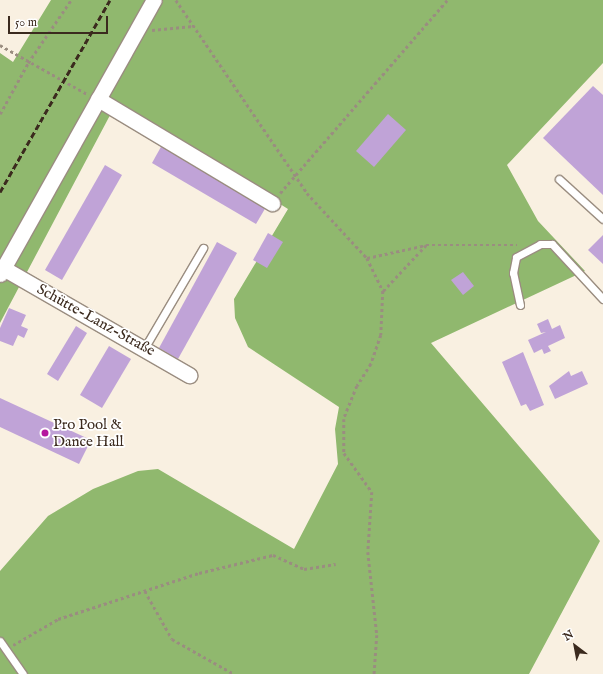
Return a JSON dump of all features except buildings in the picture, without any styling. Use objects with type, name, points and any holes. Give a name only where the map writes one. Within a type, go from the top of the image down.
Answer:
[{"type":"street","name":"Schütte-Lanz-Straße","points":[[154,0],[2,271],[145,347],[189,374]]},
{"type":"street","points":[[98,99],[272,203]]},
{"type":"lane","points":[[559,179],[603,219]]},
{"type":"lane","points":[[520,305],[513,273],[516,258],[540,244],[552,244],[603,299]]},
{"type":"lane","points":[[145,347],[203,248]]},
{"type":"lane","points":[[0,640],[23,674]]},
{"type":"path","points":[[0,114],[28,63],[70,0]]},
{"type":"path","points":[[176,0],[307,194],[367,258],[383,291],[381,335],[371,364],[357,386],[344,419],[344,454],[372,492],[368,552],[377,635],[374,674]]},
{"type":"path","points":[[272,203],[294,174],[447,0]]},
{"type":"path","points":[[136,31],[194,26]]},
{"type":"path","points":[[0,44],[28,63],[77,88]]},
{"type":"path","points":[[367,258],[426,245],[540,244]]},
{"type":"path","points":[[383,291],[426,245]]},
{"type":"path","points":[[6,650],[58,619],[199,573],[273,555],[304,569],[336,564]]},
{"type":"path","points":[[145,591],[172,639],[234,674]]},
{"type":"green space","points":[[51,0],[603,0],[603,63],[507,165],[538,221],[585,271],[431,343],[600,541],[529,674],[0,674],[0,571],[48,516],[93,489],[138,471],[158,469],[294,549],[338,464],[335,429],[339,407],[248,347],[235,318],[234,299],[288,209],[117,102],[0,323],[0,53],[13,62]]},
{"type":"railway","points":[[0,192],[110,0]]},
{"type":"place","name":"Pro Pool & Dance Hall","points":[[45,433]]}]
